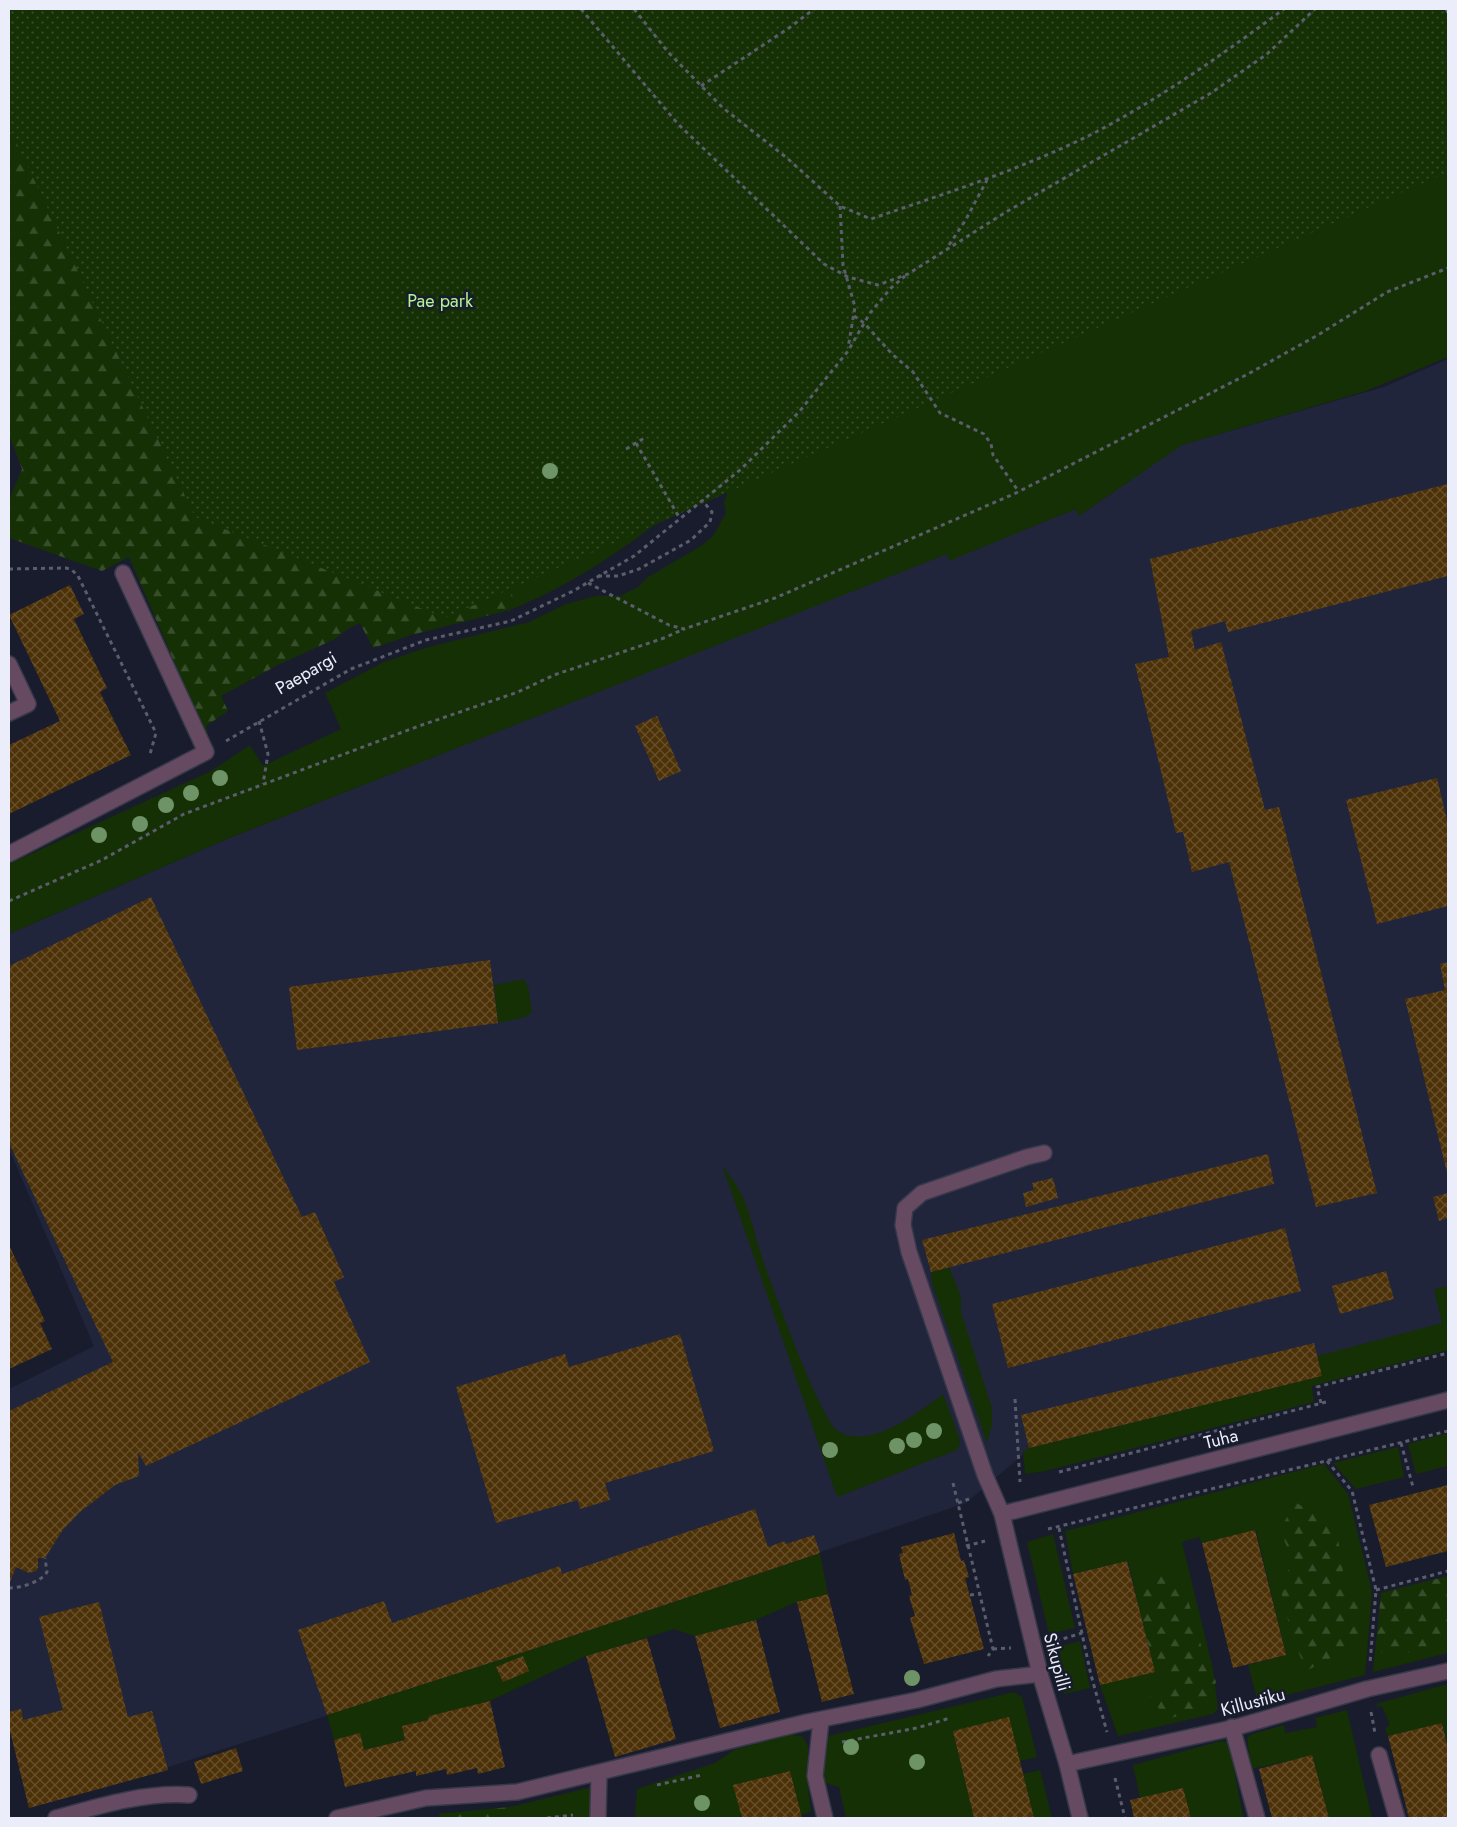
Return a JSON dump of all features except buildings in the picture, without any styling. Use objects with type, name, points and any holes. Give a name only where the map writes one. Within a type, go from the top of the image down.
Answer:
[{"type":"street","points":[[9,854],[206,752],[124,573]]},
{"type":"street","points":[[9,664],[28,704],[9,713]]},
{"type":"street","name":"Sikupilli","points":[[1044,1153],[922,1193],[905,1208],[903,1225],[909,1252],[991,1490],[1002,1514],[1040,1674],[1067,1764],[1080,1818]]},
{"type":"street","name":"Tuha","points":[[1002,1514],[1448,1400]]},
{"type":"street","name":"Killustiku","points":[[1067,1764],[1232,1728],[1367,1689],[1448,1671]]},
{"type":"street","points":[[337,1818],[426,1798],[517,1792],[822,1720],[917,1700],[996,1679],[1040,1674]]},
{"type":"street","points":[[822,1720],[815,1776],[825,1818]]},
{"type":"street","points":[[1232,1728],[1257,1818]]},
{"type":"street","points":[[1379,1755],[1397,1818]]},
{"type":"street","points":[[598,1818],[599,1773]]},
{"type":"street","points":[[56,1818],[106,1804],[170,1794],[189,1795]]},
{"type":"path","points":[[581,9],[678,124],[824,264],[848,278],[878,285],[908,274],[947,247],[1211,93],[1267,54],[1314,9]]},
{"type":"path","points":[[634,9],[668,52],[723,108],[787,158],[840,206],[870,219],[987,180],[1094,133],[1203,69],[1284,9]]},
{"type":"path","points":[[701,86],[790,28],[814,9]]},
{"type":"path","points":[[1446,9],[1448,13]]},
{"type":"path","points":[[947,247],[965,221],[987,180]]},
{"type":"path","points":[[840,206],[843,265],[855,307],[848,351]]},
{"type":"path","points":[[9,901],[102,860],[184,814],[684,629],[775,598],[1019,492],[1248,374],[1318,335],[1387,292],[1448,268]]},
{"type":"path","name":"Paepargi","points":[[206,752],[351,669],[426,640],[511,621],[588,583],[634,556],[740,470],[799,412],[848,351],[864,323],[891,288],[908,274]]},
{"type":"path","points":[[854,316],[864,323],[892,354],[913,372],[940,413],[984,434],[991,444],[993,455],[1019,492]]},
{"type":"path","points":[[626,449],[646,437]]},
{"type":"path","points":[[636,443],[679,518]]},
{"type":"path","points":[[598,576],[618,576],[639,569],[691,540],[710,522],[712,512],[702,500]]},
{"type":"path","points":[[9,569],[66,568],[72,570],[78,576],[156,734],[140,786]]},
{"type":"path","points":[[588,583],[670,625],[684,629]]},
{"type":"path","points":[[259,722],[268,754],[263,784]]},
{"type":"path","points":[[1321,1403],[1317,1387],[1448,1353]]},
{"type":"path","points":[[1015,1400],[1020,1482]]},
{"type":"path","points":[[1058,1472],[1326,1402]]},
{"type":"path","points":[[966,1546],[1006,1536],[1059,1528],[1448,1431]]},
{"type":"path","points":[[1401,1442],[1413,1487]]},
{"type":"path","points":[[1327,1461],[1352,1491],[1376,1590],[1367,1689],[1379,1755]]},
{"type":"path","points":[[991,1490],[1030,1480]]},
{"type":"path","points":[[952,1483],[993,1650],[989,1656],[980,1659]]},
{"type":"path","points":[[1059,1528],[1091,1676],[1107,1733],[1109,1754],[1125,1818]]},
{"type":"path","points":[[9,1588],[15,1588],[44,1577],[48,1572],[45,1558]]},
{"type":"path","points":[[1376,1590],[1448,1571]]},
{"type":"path","points":[[970,1595],[979,1594]]},
{"type":"path","points":[[989,1656],[996,1679]]},
{"type":"path","points":[[818,1746],[917,1728],[954,1717]]},
{"type":"path","points":[[649,1786],[672,1783],[709,1772]]},
{"type":"path","points":[[546,1818],[571,1816],[587,1810],[599,1797]]},
{"type":"shaded area","points":[[1448,359],[1448,1344],[1027,1451],[966,1503],[530,1650],[168,1767],[168,1770],[29,1808],[9,1727],[9,1389],[94,1346],[9,1149],[9,934],[227,839],[947,553],[949,560],[1076,509],[1079,516],[1181,445],[1384,387]]},
{"type":"green space","points":[[9,9],[499,541],[514,602],[510,610],[411,635],[373,648],[360,623],[346,630],[335,639],[280,664],[221,696],[228,711],[206,726],[208,732],[205,733],[129,557],[102,571],[9,538],[9,500],[22,469],[9,435]]},
{"type":"green space","name":"Pae park","points":[[9,9],[1448,9],[1448,172],[445,618],[195,517],[9,127]]},
{"type":"green space","points":[[1448,9],[1448,357],[1366,391],[1182,445],[1079,516],[1076,509],[949,561],[947,554],[227,839],[9,934],[9,864],[211,771],[250,745],[263,766],[341,729],[325,693],[382,663],[425,648],[529,622],[566,604],[596,596],[620,596],[638,587],[648,577],[701,546],[713,536],[726,513],[724,502],[728,491]]},
{"type":"green space","points":[[668,515],[592,568],[552,591],[510,610],[514,602],[499,541]]},
{"type":"green space","points":[[523,979],[528,986],[532,1012],[526,1017],[498,1023],[494,985]]},
{"type":"green space","points":[[722,1165],[743,1197],[766,1269],[796,1348],[820,1402],[830,1421],[838,1431],[850,1436],[879,1433],[907,1419],[943,1394],[959,1437],[960,1444],[957,1450],[837,1497]]},
{"type":"green space","points":[[949,1267],[961,1296],[961,1312],[992,1408],[992,1425],[987,1443],[932,1283],[931,1272]]},
{"type":"green space","points":[[1448,1286],[1448,1350],[1312,1386],[1314,1402],[1045,1471],[1025,1474],[1023,1451],[1029,1448],[1322,1376],[1317,1356],[1442,1323],[1434,1289]]},
{"type":"green space","points":[[1448,1433],[1448,1466],[1416,1474],[1408,1444]]},
{"type":"green space","points":[[1398,1447],[1404,1477],[1356,1489],[1333,1463]]},
{"type":"green space","points":[[1324,1464],[1348,1494],[1372,1593],[1365,1675],[1259,1702],[1248,1665],[1286,1655],[1256,1530],[1202,1543],[1199,1537],[1182,1542],[1213,1669],[1218,1709],[1213,1714],[1118,1736],[1100,1685],[1154,1671],[1128,1561],[1073,1574],[1065,1531]]},
{"type":"green space","points":[[1295,1502],[1336,1526],[1343,1571],[1362,1611],[1357,1644],[1306,1671],[1291,1633],[1281,1591],[1292,1559],[1280,1530]]},
{"type":"green space","points":[[1053,1534],[1075,1628],[1049,1634],[1027,1542]]},
{"type":"green space","points":[[820,1553],[828,1594],[797,1602],[756,1620],[695,1636],[674,1629],[586,1656],[490,1701],[429,1716],[428,1720],[402,1726],[405,1740],[364,1750],[360,1734],[334,1740],[327,1715],[530,1650]]},
{"type":"green space","points":[[1157,1573],[1186,1593],[1202,1649],[1216,1682],[1206,1708],[1171,1718],[1147,1699],[1169,1682],[1150,1651],[1136,1598]]},
{"type":"green space","points":[[1448,1576],[1448,1653],[1373,1672],[1381,1593]]},
{"type":"green space","points":[[1448,1576],[1448,1640],[1391,1658],[1376,1649],[1381,1593]]},
{"type":"green space","points":[[1080,1641],[1090,1688],[1064,1694],[1052,1649]]},
{"type":"green space","points":[[1448,1684],[1448,1749],[1442,1723],[1388,1736],[1385,1728],[1390,1725],[1382,1706],[1375,1707],[1379,1703]]},
{"type":"green space","points":[[1014,1692],[1022,1697],[1037,1757],[1020,1761],[1009,1718],[953,1731],[974,1818],[846,1818],[839,1787],[822,1782],[824,1737]]},
{"type":"green space","points":[[1347,1710],[1372,1818],[1329,1818],[1312,1756],[1251,1769],[1247,1738],[1252,1734],[1284,1725],[1285,1733],[1317,1727],[1315,1718]]},
{"type":"green space","points":[[791,1734],[803,1737],[808,1746],[808,1789],[811,1812],[801,1815],[790,1771],[734,1785],[742,1818],[635,1818],[637,1789],[715,1763],[734,1750]]},
{"type":"green space","points":[[1221,1741],[1226,1742],[1230,1746],[1243,1818],[1190,1818],[1183,1788],[1140,1798],[1133,1765]]},
{"type":"green space","points":[[1040,1770],[1052,1818],[1034,1818],[1023,1774]]},
{"type":"green space","points":[[592,1787],[592,1818],[440,1818],[439,1814],[510,1807]]},
{"type":"green space","points":[[510,1807],[512,1818],[440,1818],[439,1814]]}]
